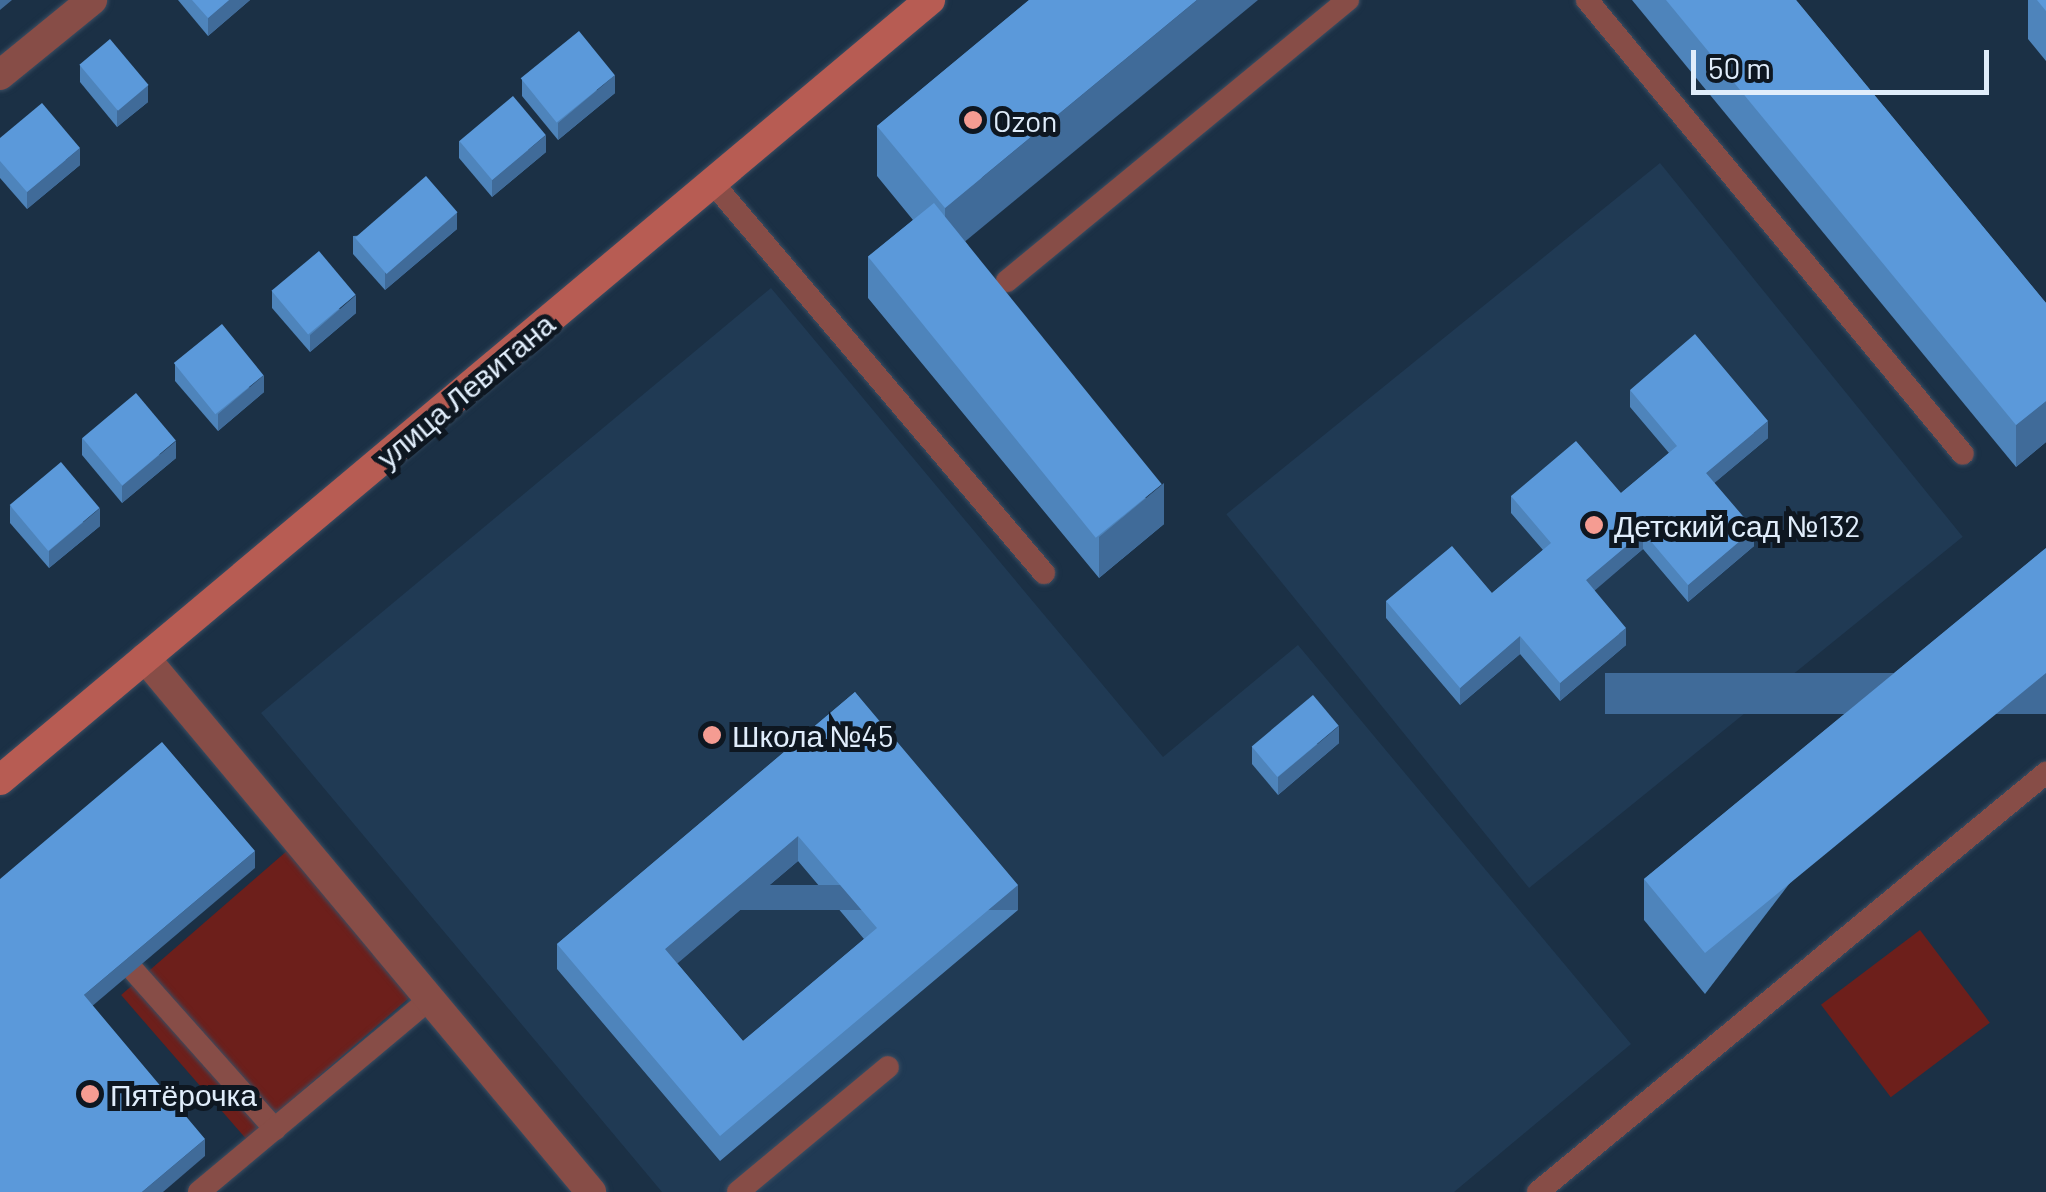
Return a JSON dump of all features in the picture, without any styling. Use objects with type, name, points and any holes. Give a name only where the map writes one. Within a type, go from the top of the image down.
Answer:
[{"type":"main road","name":"улица Левитана","points":[[0,780],[918,4]]},
{"type":"street","points":[[0,75],[92,0]]},
{"type":"street","points":[[145,658],[591,1192]]},
{"type":"lane","points":[[1007,280],[1348,0]]},
{"type":"lane","points":[[1587,0],[1963,454]]},
{"type":"lane","points":[[712,182],[1044,573]]},
{"type":"lane","points":[[1538,1192],[2046,772]]},
{"type":"lane","points":[[134,970],[275,1129]]},
{"type":"lane","points":[[198,1192],[430,999]]},
{"type":"lane","points":[[738,1192],[888,1067]]},
{"type":"shaded area","name":"Детский сад №132","points":[[1660,163],[1963,537],[1529,888],[1226,514]]},
{"type":"shaded area","name":"Школа №45","points":[[771,288],[1163,757],[1298,645],[1631,1044],[1454,1192],[662,1192],[261,713]]},
{"type":"shaded area","points":[[303,837],[428,981],[246,1139],[121,995]]},
{"type":"shaded area","points":[[1920,930],[1990,1023],[1891,1097],[1821,1005]]},
{"type":"building","points":[[192,0],[229,0],[208,18]]},
{"type":"building","points":[[1029,0],[1197,0],[945,208],[877,126]]},
{"type":"building","points":[[1666,0],[1796,0],[2046,303],[2046,401],[2016,425]]},
{"type":"building","points":[[579,31],[615,75],[557,122],[521,78]]},
{"type":"building","points":[[110,39],[149,85],[118,111],[79,65]]},
{"type":"building","points":[[513,96],[546,135],[492,180],[459,141]]},
{"type":"building","points":[[42,103],[80,148],[27,192],[0,161],[0,138]]},
{"type":"building","points":[[426,176],[457,212],[387,274],[355,238]]},
{"type":"building","points":[[934,203],[1162,484],[1096,538],[868,256]]},
{"type":"building","points":[[319,251],[356,295],[308,335],[272,291]]},
{"type":"building","points":[[222,324],[264,375],[215,414],[174,363]]},
{"type":"building","points":[[1695,334],[1768,421],[1706,473],[1754,529],[1688,585],[1643,532],[1586,580],[1626,628],[1560,683],[1520,636],[1460,688],[1386,601],[1452,546],[1492,593],[1551,543],[1511,496],[1576,441],[1621,493],[1677,446],[1630,390]]},
{"type":"building","points":[[136,393],[176,440],[122,485],[82,438]]},
{"type":"building","points":[[61,462],[100,508],[48,551],[10,505]]},
{"type":"building","points":[[2046,548],[2046,673],[1705,953],[1644,879]]},
{"type":"building","points":[[855,692],[1018,885],[720,1136],[557,944]],"holes":[[[798,836],[877,928],[743,1041],[665,949]]]},
{"type":"building","points":[[1313,695],[1339,726],[1277,777],[1252,746]]},
{"type":"building","points":[[162,742],[255,851],[84,995],[205,1139],[142,1192],[0,1192],[0,879]]},
{"type":"place","name":"Ozon","points":[[973,120]]},
{"type":"place","name":"Детский сад №132","points":[[1594,525]]},
{"type":"place","name":"Школа №45","points":[[712,735]]},
{"type":"place","name":"Пятёрочка","points":[[90,1094]]}]
